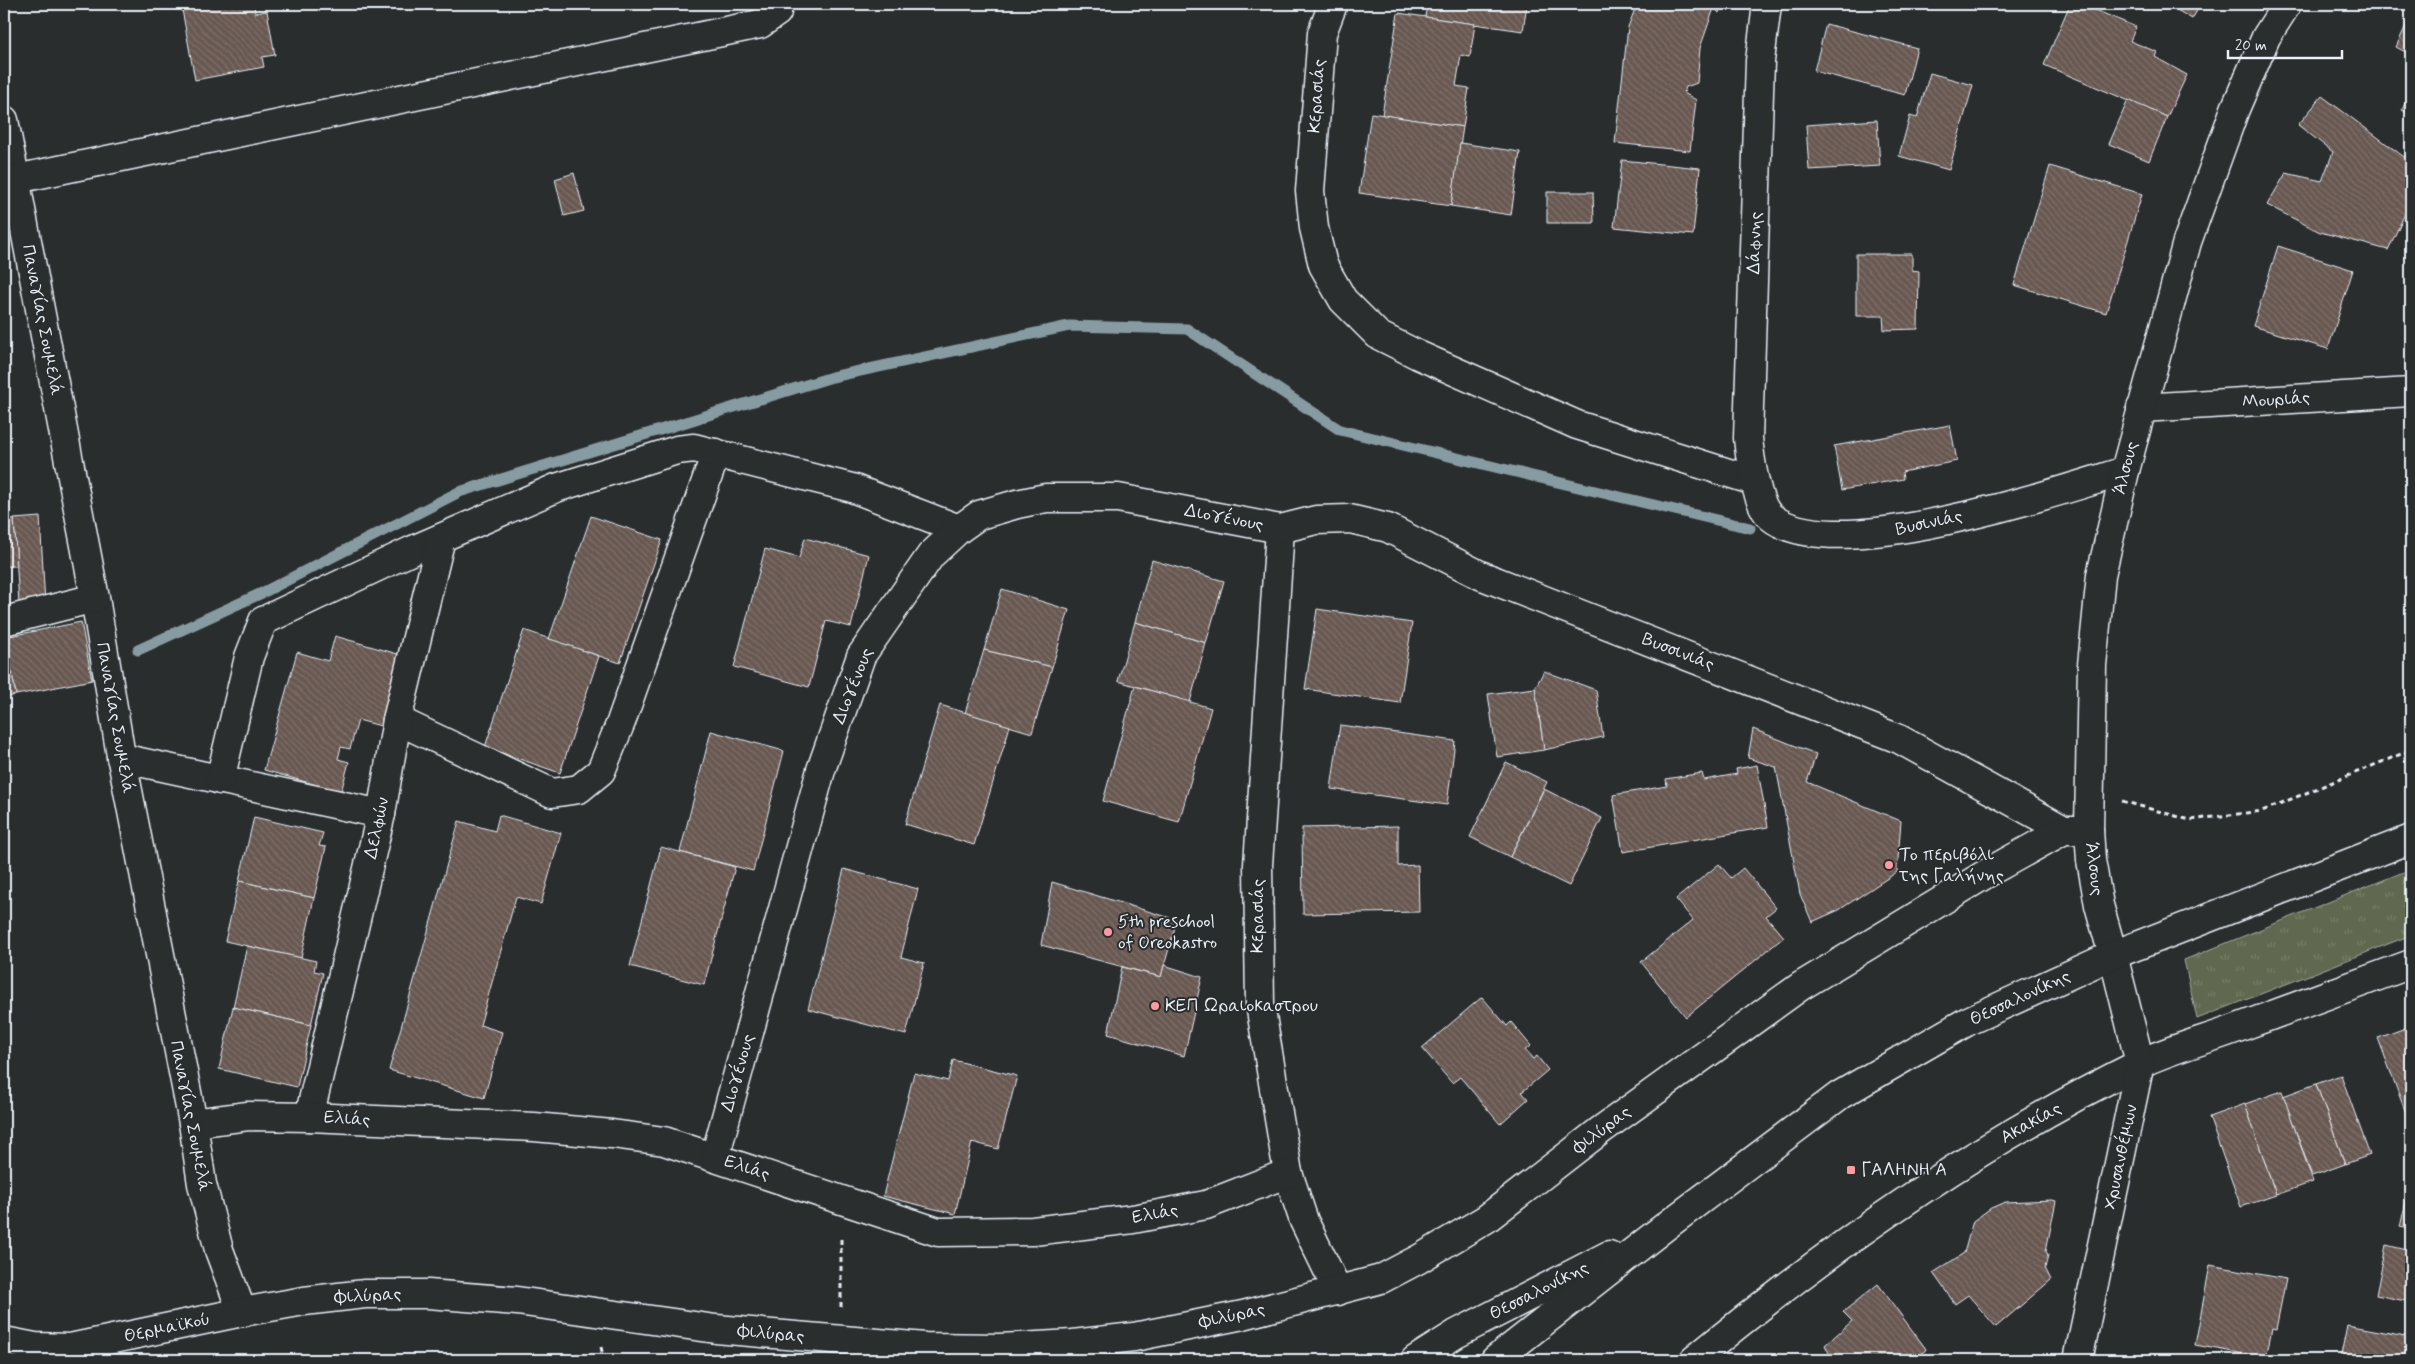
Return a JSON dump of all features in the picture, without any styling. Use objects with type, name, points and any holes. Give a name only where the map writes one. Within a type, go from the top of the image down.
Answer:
[{"type":"street","points":[[16,179],[760,24],[777,12],[778,4]]},
{"type":"street","name":"Κερασιάς","points":[[1334,4],[1322,33],[1310,191],[1314,228],[1322,265],[1343,300],[1378,335],[1418,355],[1576,425],[1754,482]]},
{"type":"street","name":"Δάφνης","points":[[1754,482],[1748,438],[1760,61],[1767,4]]},
{"type":"street","name":"Άλσους","points":[[2113,955],[2099,905],[2091,860],[2077,830],[2090,792],[2092,665],[2101,575],[2141,408],[2187,242],[2235,109],[2266,37],[2287,4]]},
{"type":"street","name":"Παναγίας Σουμελά","points":[[4,120],[95,598],[121,758],[193,1123],[202,1184],[219,1250],[242,1312]]},
{"type":"street","name":"Μουριάς","points":[[2141,408],[2411,392]]},
{"type":"street","points":[[220,780],[249,657],[263,621],[441,538],[556,488],[676,450],[694,448],[852,488],[959,529]]},
{"type":"street","points":[[397,720],[552,793],[579,789],[601,771],[621,722],[716,453]]},
{"type":"street","name":"Βυσινιάς","points":[[1754,482],[1769,516],[1784,526],[1801,532],[1837,536],[1894,531],[2008,506],[2125,471]]},
{"type":"street","name":"Διογένους","points":[[715,1157],[821,770],[861,656],[931,555],[959,529],[979,515],[1046,498],[1118,498],[1280,529]]},
{"type":"street","name":"Βυσσινιάς","points":[[1280,529],[1316,520],[1350,518],[1388,528],[1480,575],[1899,739],[2077,830]]},
{"type":"street","name":"Κερασιάς","points":[[1280,529],[1258,865],[1260,1004],[1288,1173],[1304,1221],[1338,1291]]},
{"type":"street","name":"Δελφών","points":[[309,1117],[381,814],[397,720],[441,538]]},
{"type":"street","points":[[4,621],[95,598]]},
{"type":"street","points":[[121,758],[381,814]]},
{"type":"street","name":"Φιλύρας","points":[[242,1312],[304,1301],[365,1294],[428,1294],[517,1301],[716,1329],[924,1347],[999,1348],[1073,1344],[1143,1335],[1243,1315],[1338,1291],[1381,1279],[1486,1219],[1601,1130],[1802,986],[1994,868],[2077,830]]},
{"type":"street","name":"Θεσσαλονίκης","points":[[1495,1360],[1666,1226],[1840,1095],[1968,1021],[2113,955],[2411,840]]},
{"type":"street","name":"Χρυσανθέμων","points":[[2078,1360],[2140,1063],[2113,955]]},
{"type":"street","name":"Ακακίας","points":[[1694,1360],[1772,1297],[1958,1166],[2023,1126],[2140,1063],[2411,964]]},
{"type":"street","name":"Ελιάς","points":[[193,1123],[248,1116],[309,1117],[534,1127],[664,1141],[938,1232],[1033,1231],[1133,1219],[1206,1205],[1288,1173]]},
{"type":"street","name":"Θεσσαλονίκης","points":[[1415,1360],[1456,1334],[1666,1226]]},
{"type":"street","name":"Θερμαϊκού","points":[[4,1341],[35,1347],[70,1348],[242,1312]]},
{"type":"path","points":[[2090,792],[2190,820],[2262,811],[2411,750]]},
{"type":"path","points":[[839,1340],[841,1200]]},
{"type":"green space","points":[[2411,869],[2411,935],[2197,1019],[2184,960]]},
{"type":"building","points":[[181,4],[254,4],[255,13],[267,11],[275,55],[262,57],[264,67],[195,80]]},
{"type":"building","points":[[1427,4],[1527,4],[1523,31],[1425,17]]},
{"type":"building","points":[[1637,4],[1722,4],[1719,13],[1714,8],[1700,48],[1697,83],[1686,87],[1684,93],[1696,100],[1690,151],[1615,143],[1628,27]]},
{"type":"building","points":[[2070,4],[2081,4],[2136,27],[2130,41],[2157,52],[2155,57],[2187,75],[2167,117],[2044,65]]},
{"type":"building","points":[[2167,4],[2201,4],[2192,19]]},
{"type":"building","points":[[1398,13],[1475,24],[1470,57],[1461,55],[1456,86],[1469,88],[1463,127],[1382,115]]},
{"type":"building","points":[[2411,15],[2411,55],[2396,47]]},
{"type":"building","points":[[1826,24],[1917,48],[1905,95],[1814,71]]},
{"type":"building","points":[[1930,73],[1973,85],[1949,170],[1899,156],[1910,116],[1917,118]]},
{"type":"building","points":[[2411,90],[2411,115],[2402,110]]},
{"type":"building","points":[[2322,96],[2411,162],[2411,201],[2388,250],[2320,232],[2267,205],[2286,173],[2322,181],[2333,152],[2298,125]]},
{"type":"building","points":[[2128,100],[2167,117],[2149,161],[2109,144]]},
{"type":"building","points":[[1371,113],[1463,127],[1451,206],[1359,193]]},
{"type":"building","points":[[1877,120],[1880,166],[1809,170],[1806,125]]},
{"type":"building","points":[[1460,143],[1520,152],[1511,215],[1451,206]]},
{"type":"building","points":[[1622,160],[1700,168],[1693,235],[1614,227]]},
{"type":"building","points":[[2050,166],[2142,194],[2106,313],[2014,285]]},
{"type":"building","points":[[574,173],[584,211],[564,216],[555,179]]},
{"type":"building","points":[[1547,192],[1593,192],[1594,223],[1547,223]]},
{"type":"building","points":[[2278,246],[2353,270],[2328,349],[2253,326]]},
{"type":"building","points":[[1856,254],[1912,254],[1912,270],[1919,271],[1918,329],[1884,330],[1883,316],[1856,316]]},
{"type":"building","points":[[1950,425],[1957,461],[1902,472],[1903,479],[1842,490],[1834,446]]},
{"type":"building","points":[[591,516],[662,540],[620,663],[549,639]]},
{"type":"building","points":[[40,517],[45,604],[19,605],[14,519]]},
{"type":"building","points":[[4,519],[14,519],[17,566],[4,566]]},
{"type":"building","points":[[805,538],[869,555],[851,627],[826,621],[809,687],[734,667],[765,549],[799,558]]},
{"type":"building","points":[[1152,560],[1224,581],[1206,643],[1135,622]]},
{"type":"building","points":[[1002,589],[1069,610],[1052,667],[984,650]]},
{"type":"building","points":[[1317,609],[1412,623],[1400,703],[1305,689]]},
{"type":"building","points":[[81,622],[92,680],[16,695],[5,637]]},
{"type":"building","points":[[1135,622],[1206,643],[1190,702],[1118,681]]},
{"type":"building","points":[[524,630],[599,656],[560,773],[485,747]]},
{"type":"building","points":[[335,636],[401,655],[381,726],[358,720],[350,749],[341,747],[338,759],[349,762],[341,792],[264,770],[297,652],[328,661]]},
{"type":"building","points":[[984,650],[1052,667],[1032,733],[965,713]]},
{"type":"building","points":[[8,653],[16,695],[4,698],[4,654]]},
{"type":"building","points":[[1544,671],[1596,690],[1603,737],[1544,750],[1535,688]]},
{"type":"building","points":[[1135,686],[1211,708],[1179,822],[1103,801]]},
{"type":"building","points":[[1535,688],[1544,750],[1497,757],[1488,694]]},
{"type":"building","points":[[940,705],[1010,726],[974,845],[905,824]]},
{"type":"building","points":[[1340,725],[1455,741],[1447,805],[1331,789]]},
{"type":"building","points":[[1753,729],[1816,754],[1807,782],[1901,821],[1897,872],[1839,910],[1812,922],[1800,894],[1776,767],[1748,758]]},
{"type":"building","points":[[711,731],[784,751],[753,871],[680,852]]},
{"type":"building","points":[[1506,762],[1547,782],[1510,857],[1470,837]]},
{"type":"building","points":[[1757,765],[1768,827],[1623,852],[1613,795],[1667,786],[1666,779],[1702,773],[1704,780],[1737,774],[1736,769]]},
{"type":"building","points":[[1544,789],[1602,818],[1569,886],[1510,857]]},
{"type":"building","points":[[499,815],[561,833],[541,904],[516,897],[480,1025],[502,1032],[484,1098],[389,1070],[459,821],[495,831]]},
{"type":"building","points":[[254,817],[323,833],[319,846],[326,847],[314,898],[239,881]]},
{"type":"building","points":[[1398,826],[1398,866],[1418,865],[1419,912],[1303,914],[1302,828]]},
{"type":"building","points":[[661,847],[735,867],[704,985],[630,966]]},
{"type":"building","points":[[1719,864],[1731,878],[1743,868],[1776,908],[1766,916],[1784,937],[1686,1017],[1641,962],[1693,920],[1676,899]]},
{"type":"building","points":[[844,869],[918,889],[901,957],[924,963],[906,1035],[808,1009]]},
{"type":"building","points":[[239,881],[314,898],[301,958],[225,941]]},
{"type":"building","name":"5th preschool of Oreokastro","points":[[1052,882],[1177,920],[1161,977],[1041,945]]},
{"type":"building","points":[[247,946],[316,961],[314,971],[323,973],[311,1025],[233,1007]]},
{"type":"building","name":"ΚΕΠ Ωραιοκαστρου","points":[[1164,965],[1202,977],[1184,1056],[1108,1034],[1122,967],[1161,977]]},
{"type":"building","points":[[1482,997],[1507,1026],[1511,1022],[1531,1046],[1525,1050],[1533,1059],[1537,1056],[1548,1070],[1522,1092],[1528,1099],[1500,1124],[1460,1077],[1452,1083],[1422,1048]]},
{"type":"building","points":[[233,1007],[311,1025],[297,1087],[219,1069]]},
{"type":"building","points":[[2411,1026],[2411,1118],[2408,1119],[2378,1038]]},
{"type":"building","points":[[953,1060],[1017,1076],[998,1149],[972,1142],[955,1214],[883,1196],[914,1073],[948,1081]]},
{"type":"building","points":[[2341,1075],[2370,1155],[2345,1164],[2316,1084]]},
{"type":"building","points":[[2316,1084],[2345,1164],[2312,1176],[2283,1096]]},
{"type":"building","points":[[2282,1091],[2313,1182],[2276,1195],[2245,1104]]},
{"type":"building","points":[[2245,1104],[2276,1195],[2241,1207],[2209,1117]]},
{"type":"building","points":[[2411,1180],[2411,1230],[2400,1227]]},
{"type":"building","points":[[2056,1201],[2046,1251],[2048,1255],[2045,1268],[2051,1280],[1996,1327],[1968,1295],[1955,1304],[1933,1273],[1964,1253],[1973,1221],[1991,1208],[2005,1202]]},
{"type":"building","points":[[2386,1245],[2411,1251],[2411,1302],[2376,1295]]},
{"type":"building","points":[[2210,1265],[2286,1279],[2276,1329],[2272,1328],[2266,1358],[2195,1345]]},
{"type":"building","points":[[1878,1284],[1926,1349],[1918,1360],[1831,1360],[1825,1345],[1852,1321],[1843,1312]]},
{"type":"building","points":[[2347,1325],[2411,1337],[2411,1360],[2340,1360]]},
{"type":"waterway","points":[[138,650],[264,592],[459,492],[832,377],[1069,326],[1187,329],[1340,430],[1750,528]]},
{"type":"place","name":"Το περιβόλι της Γαλήνης","points":[[1889,865]]},
{"type":"place","name":"5th preschool of Oreokastro","points":[[1108,932]]},
{"type":"place","name":"ΚΕΠ Ωραιοκαστρου","points":[[1155,1006]]},
{"type":"place","name":"ΓΑΛΗΝΗ Α","points":[[1851,1170]]}]
